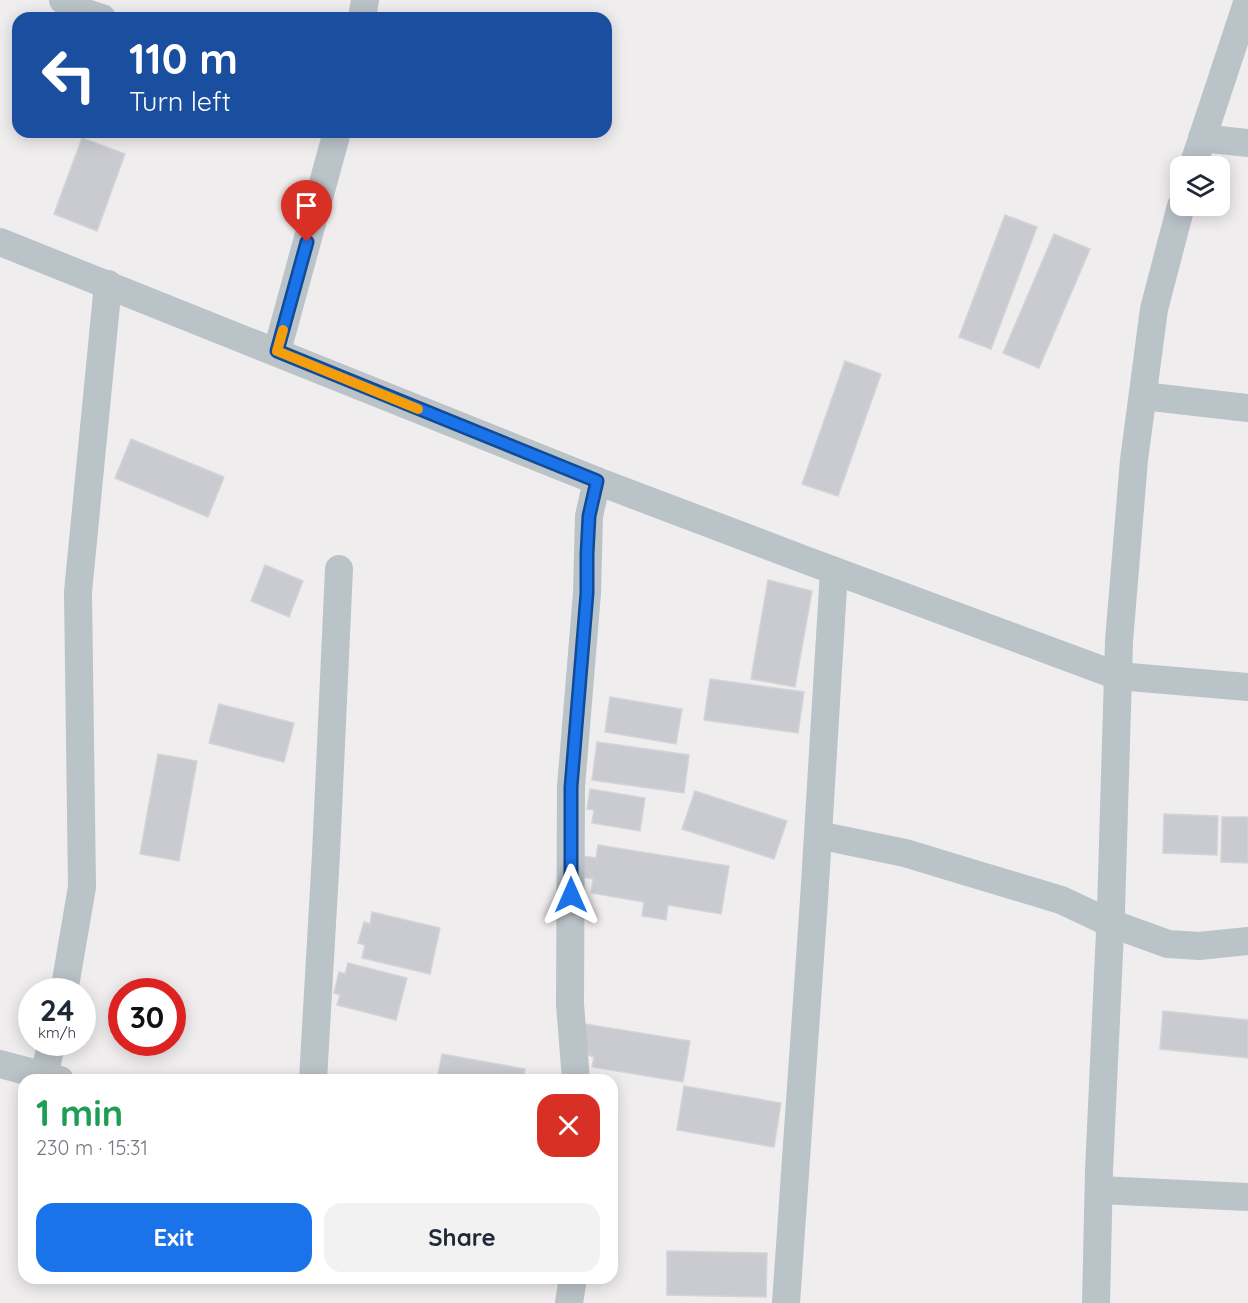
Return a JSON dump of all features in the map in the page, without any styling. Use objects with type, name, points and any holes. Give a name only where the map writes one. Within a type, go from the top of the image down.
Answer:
[{"type":"street","points":[[63,0],[83,12]]},
{"type":"street","points":[[1196,156],[1248,0]]},
{"type":"street","points":[[277,351],[335,138]]},
{"type":"street","points":[[1202,138],[1248,142]]},
{"type":"street","points":[[1096,1303],[1119,641],[1134,460],[1154,309],[1178,216]]},
{"type":"street","points":[[0,242],[597,481],[1118,676],[1248,687]]},
{"type":"street","points":[[66,978],[82,887],[78,592],[108,284]]},
{"type":"street","points":[[1143,396],[1248,408]]},
{"type":"street","points":[[576,1074],[570,1004],[571,787],[587,593],[589,516],[597,481]]},
{"type":"street","points":[[313,1074],[339,569]]},
{"type":"street","points":[[786,1303],[834,571]]},
{"type":"street","points":[[818,835],[905,854],[1061,900],[1110,923],[1168,944],[1199,946],[1248,941]]},
{"type":"street","points":[[52,1056],[52,1074]]},
{"type":"street","points":[[0,1064],[40,1074]]},
{"type":"street","points":[[1099,1190],[1248,1197]]},
{"type":"street","points":[[569,1303],[572,1284]]},
{"type":"building","points":[[82,138],[125,154],[97,231],[54,214]]},
{"type":"building","points":[[1005,215],[1037,227],[991,349],[959,337]]},
{"type":"building","points":[[1054,234],[1090,249],[1039,368],[1003,353]]},
{"type":"building","points":[[845,361],[881,374],[838,496],[802,484]]},
{"type":"building","points":[[131,439],[224,477],[208,517],[115,478]]},
{"type":"building","points":[[265,565],[303,581],[289,617],[251,601]]},
{"type":"building","points":[[768,580],[812,591],[795,687],[751,679]]},
{"type":"building","points":[[710,679],[804,692],[798,733],[704,720]]},
{"type":"building","points":[[610,697],[682,709],[676,744],[605,732]]},
{"type":"building","points":[[219,704],[294,723],[284,762],[209,743]]},
{"type":"building","points":[[597,742],[689,755],[684,793],[592,780]]},
{"type":"building","points":[[158,754],[197,761],[179,861],[140,854]]},
{"type":"building","points":[[590,789],[645,798],[640,831],[592,823],[594,810],[587,809]]},
{"type":"building","points":[[695,791],[787,821],[774,859],[682,829]]},
{"type":"building","points":[[1164,814],[1218,816],[1217,855],[1163,853]]},
{"type":"building","points":[[1222,817],[1248,817],[1248,863],[1221,862]]},
{"type":"building","points":[[598,845],[729,866],[721,914],[668,905],[666,920],[642,916],[644,902],[591,893],[593,879],[581,877],[584,856],[596,858]]},
{"type":"building","points":[[372,912],[440,928],[430,974],[362,958],[365,945],[358,943],[364,922],[370,924]]},
{"type":"building","points":[[348,963],[407,978],[396,1020],[337,1005],[340,995],[334,993],[339,972],[345,974]]},
{"type":"building","points":[[1163,1011],[1248,1020],[1248,1058],[1160,1049]]},
{"type":"building","points":[[585,1024],[690,1041],[683,1082],[592,1067],[594,1057],[588,1055],[588,1051],[585,1050]]},
{"type":"building","points":[[442,1054],[525,1069],[524,1074],[438,1074]]},
{"type":"building","points":[[684,1086],[781,1103],[774,1147],[677,1130]]},
{"type":"building","points":[[667,1251],[767,1253],[766,1297],[667,1295]]},
{"type":"slow traffic","points":[[283,330],[277,351],[418,409]]},
{"type":"route","points":[[307,242],[277,351],[597,481],[589,516],[587,593],[571,787],[571,895]]}]
